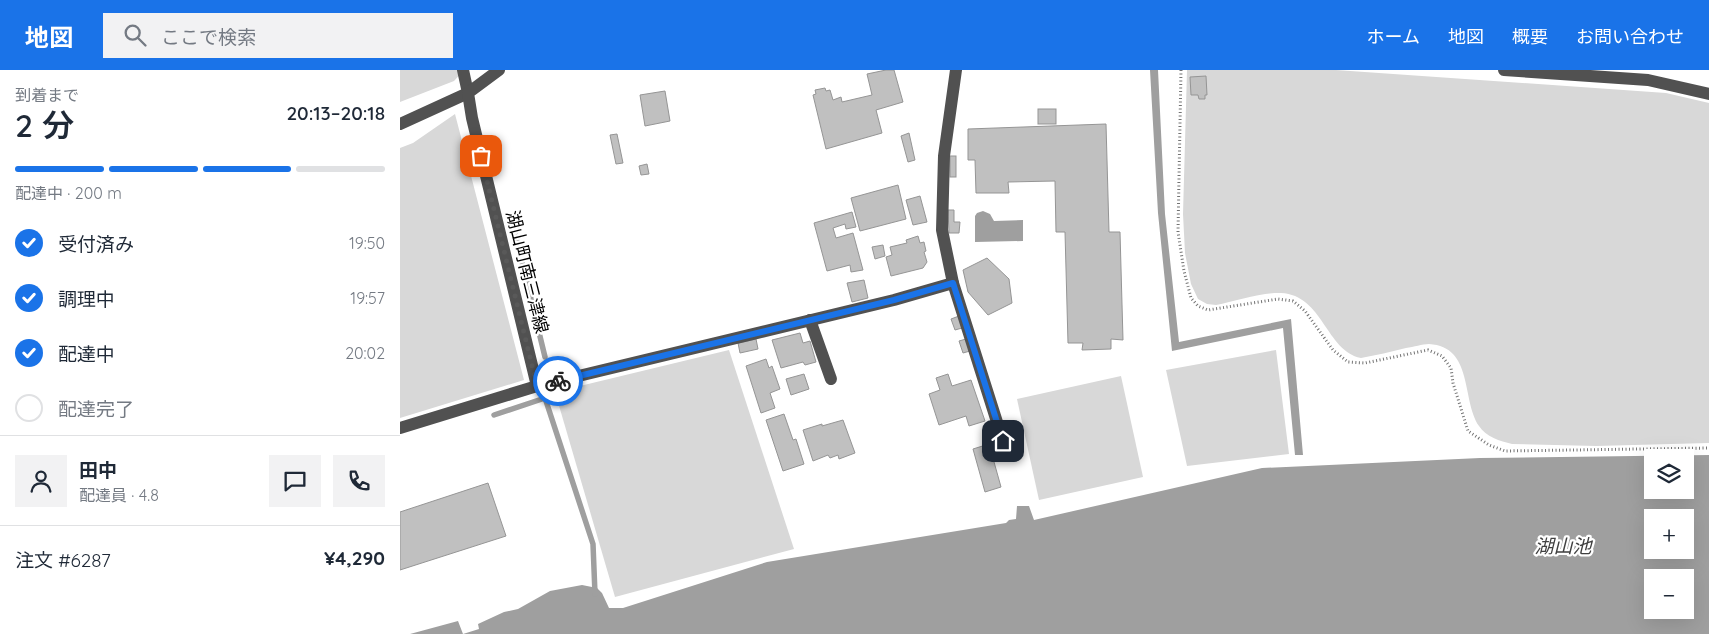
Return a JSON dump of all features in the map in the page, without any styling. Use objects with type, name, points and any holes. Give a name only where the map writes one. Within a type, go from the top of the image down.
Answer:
[{"type":"street","name":"湖山町南三津線","points":[[463,70],[472,118],[537,386]]},
{"type":"street","points":[[400,124],[468,93],[500,70]]},
{"type":"street","points":[[956,70],[944,156],[942,230],[953,283],[1003,441]]},
{"type":"street","points":[[1504,70],[1648,80],[1709,94]]},
{"type":"street","points":[[400,428],[537,386],[894,300],[953,283]]},
{"type":"street","points":[[810,320],[831,379]]},
{"type":"path","points":[[1181,70],[1178,232],[1184,271],[1191,298],[1198,306],[1208,310],[1278,299],[1293,301],[1306,311],[1333,350],[1348,362],[1365,363],[1428,350],[1442,356],[1451,368],[1468,431],[1489,445],[1506,451],[1709,448]]},
{"type":"shaded area","points":[[400,70],[464,70],[454,81],[400,102]]},
{"type":"shaded area","points":[[1187,70],[1336,70],[1666,93],[1709,103],[1709,443],[1596,446],[1507,443],[1489,436],[1479,426],[1470,402],[1460,364],[1453,354],[1443,347],[1424,344],[1361,358],[1349,353],[1340,345],[1316,313],[1295,296],[1281,293],[1266,294],[1216,305],[1207,304],[1198,299],[1191,284],[1185,253],[1183,214]]},
{"type":"shaded area","points":[[455,114],[524,380],[400,418],[400,148],[413,143]]},
{"type":"shaded area","points":[[729,350],[794,549],[615,597],[555,392]]},
{"type":"shaded area","points":[[1276,350],[1289,454],[1187,466],[1166,370]]},
{"type":"shaded area","points":[[1121,376],[1143,477],[1039,500],[1017,399]]},
{"type":"water","points":[[1150,70],[1158,70],[1165,214],[1179,342],[1291,319],[1303,455],[1295,455],[1283,328],[1172,351],[1158,213]]},
{"type":"water","points":[[983,211],[990,214],[994,221],[1023,220],[1023,241],[975,242],[975,216]]},
{"type":"water","name":"湖山池","points":[[1694,455],[1709,455],[1709,634],[463,634],[479,629],[478,624],[504,612],[518,609],[550,591],[582,585],[597,588],[602,593],[609,608],[623,608],[767,562],[1006,523],[1009,520],[1016,519],[1017,506],[1029,506],[1034,520],[1262,468],[1480,458],[1644,456],[1644,499],[1694,499]]},
{"type":"water","points":[[458,621],[463,634],[410,634]]},
{"type":"building","points":[[894,70],[903,102],[876,110],[882,133],[826,149],[813,95],[816,94],[815,90],[825,88],[826,91],[830,90],[833,100],[841,97],[842,102],[872,95],[867,74]]},
{"type":"building","points":[[1206,76],[1207,95],[1205,95],[1205,99],[1199,99],[1198,95],[1191,95],[1190,77]]},
{"type":"building","points":[[665,91],[670,121],[645,126],[640,95]]},
{"type":"building","points":[[1038,109],[1056,109],[1056,124],[1038,124]]},
{"type":"building","points":[[1106,124],[1109,232],[1120,232],[1123,340],[1111,339],[1111,349],[1082,350],[1083,343],[1068,343],[1065,232],[1056,232],[1055,181],[1008,182],[1009,193],[976,193],[975,160],[968,160],[968,129]]},
{"type":"building","points":[[909,133],[915,160],[908,162],[901,136]]},
{"type":"building","points":[[617,134],[623,163],[616,164],[610,135]]},
{"type":"building","points":[[950,156],[956,156],[956,177],[950,177]]},
{"type":"building","points":[[647,164],[649,174],[641,175],[639,166]]},
{"type":"building","points":[[898,185],[906,219],[860,231],[851,198]]},
{"type":"building","points":[[920,196],[927,222],[913,225],[906,200]]},
{"type":"building","points":[[948,210],[954,210],[954,222],[960,222],[959,233],[949,233]]},
{"type":"building","points":[[852,212],[856,227],[846,229],[845,224],[833,228],[836,238],[853,233],[863,270],[851,272],[850,265],[827,271],[814,223]]},
{"type":"building","points":[[918,236],[920,243],[924,242],[926,251],[924,252],[927,262],[923,268],[891,276],[886,257],[892,255],[890,247],[907,243],[906,240]]},
{"type":"building","points":[[883,245],[885,256],[875,259],[872,247]]},
{"type":"building","points":[[987,258],[1009,279],[1012,303],[988,315],[968,292],[963,270]]},
{"type":"building","points":[[864,280],[868,298],[852,302],[847,283]]},
{"type":"building","points":[[959,316],[962,328],[955,330],[951,319]]},
{"type":"building","points":[[800,333],[803,343],[810,341],[816,362],[805,365],[803,362],[781,368],[772,340]]},
{"type":"building","points":[[756,339],[758,349],[740,353],[738,343]]},
{"type":"building","points":[[966,339],[970,351],[963,353],[959,341]]},
{"type":"building","points":[[766,359],[769,368],[772,366],[780,389],[770,393],[775,408],[761,413],[746,366]]},
{"type":"building","points":[[804,374],[809,389],[791,395],[786,379]]},
{"type":"building","points":[[948,374],[952,386],[971,380],[985,421],[969,426],[966,416],[939,425],[929,394],[940,390],[936,378]]},
{"type":"building","points":[[784,414],[793,440],[796,439],[804,464],[783,471],[766,420]]},
{"type":"building","points":[[843,420],[855,453],[839,459],[838,455],[830,458],[828,455],[813,461],[803,430]]},
{"type":"building","points":[[989,444],[1001,487],[985,492],[973,449]]},
{"type":"building","points":[[488,483],[506,536],[400,570],[400,512]]},
{"type":"waterway","points":[[514,229],[545,357]]},
{"type":"waterway","points":[[494,415],[545,398],[593,544],[595,594]]},
{"type":"way so far","points":[[481,156],[537,386],[558,381]]},
{"type":"route","points":[[558,381],[894,300],[953,283],[1003,441]]}]
